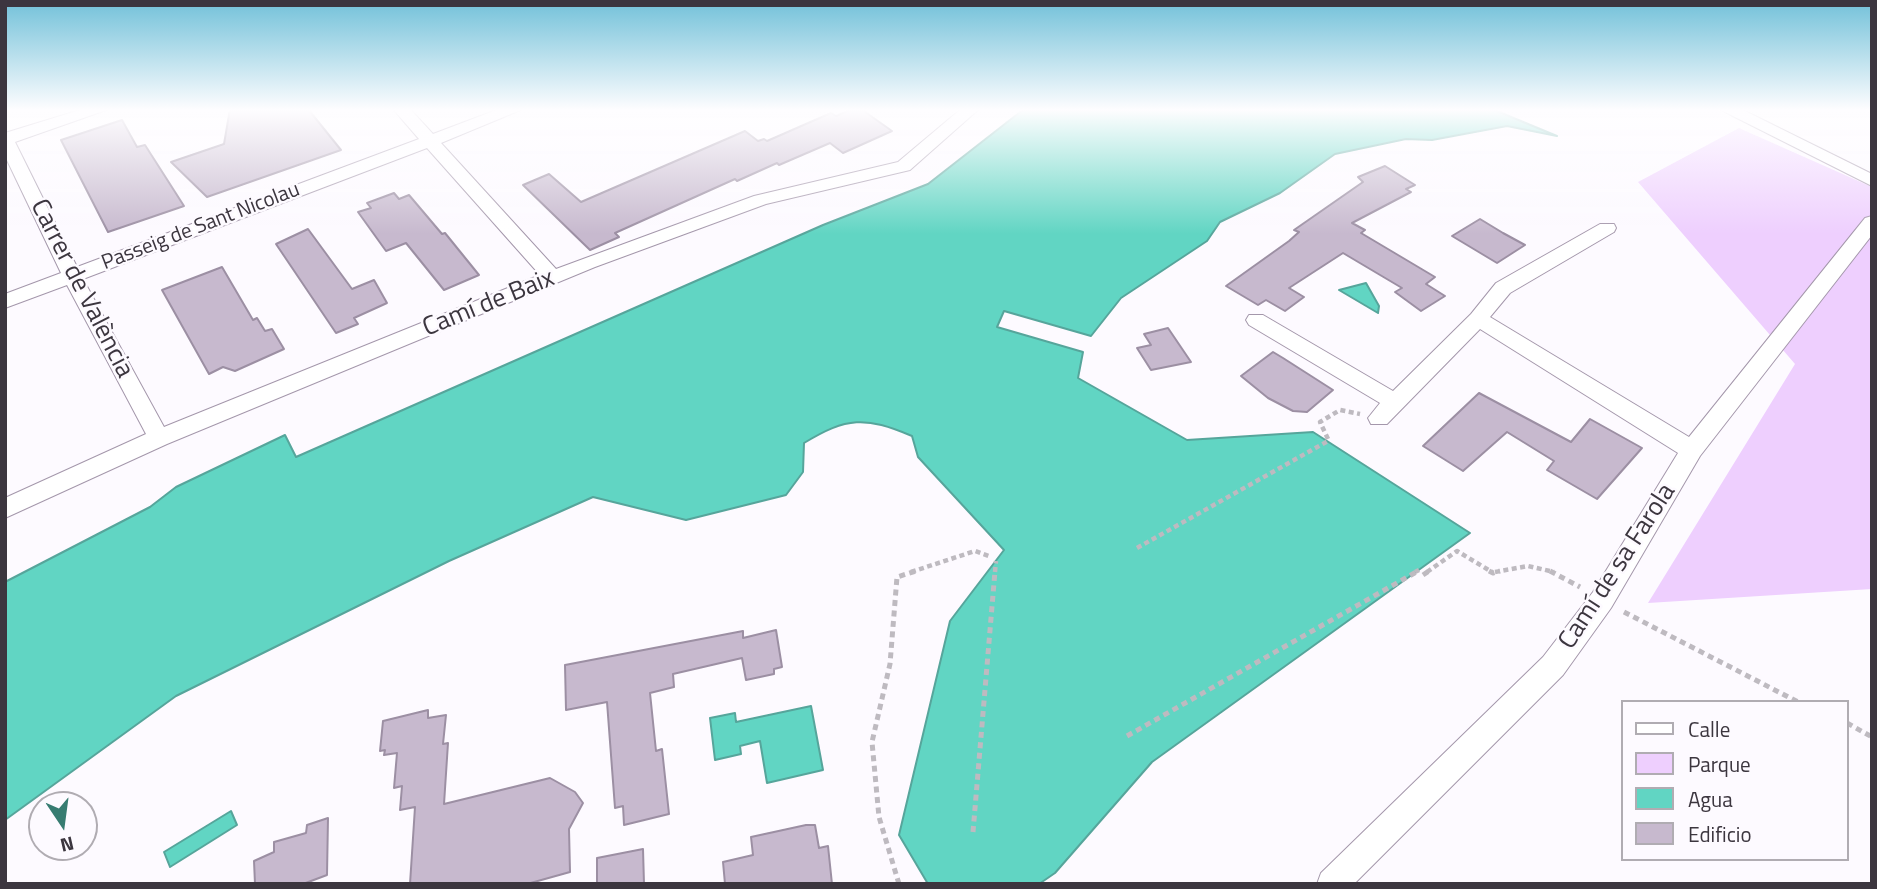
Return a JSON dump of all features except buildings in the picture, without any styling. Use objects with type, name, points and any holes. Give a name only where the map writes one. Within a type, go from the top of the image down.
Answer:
[{"type":"street","name":"Carrer de València","points":[[11,150],[72,276],[159,438]]},
{"type":"street","name":"Passeig de Sant Nicolau","points":[[5,301],[405,150]]},
{"type":"street","points":[[439,150],[553,278]]},
{"type":"street","name":"Camí de Baix","points":[[5,509],[159,438],[553,278],[760,200],[904,166],[922,150]]},
{"type":"street","points":[[1811,150],[1872,181]]},
{"type":"street","name":"Camí de sa Farola","points":[[1332,884],[1553,666],[1602,600],[1692,450],[1872,222]]},
{"type":"street","points":[[1379,418],[1393,401],[1478,319],[1503,288],[1607,228]]},
{"type":"street","points":[[1478,319],[1692,450]]},
{"type":"street","points":[[1256,320],[1393,401]]},
{"type":"path","points":[[1137,548],[1328,440],[1320,422],[1340,410],[1379,418]]},
{"type":"path","points":[[899,884],[879,817],[872,742],[890,664],[897,577],[975,551],[989,556]]},
{"type":"path","points":[[1127,736],[1457,551],[1493,573],[1514,565],[1545,567],[1602,600],[1794,700]]},
{"type":"path","points":[[973,832],[996,561]]},
{"type":"path","points":[[1849,724],[1872,737]]},
{"type":"green space","points":[[1697,150],[1790,150],[1872,187],[1872,589],[1648,603],[1795,364],[1638,182]]},
{"type":"water","points":[[971,150],[1352,150],[1335,154],[1280,193],[1220,222],[1207,241],[1121,298],[1091,336],[1004,311],[997,327],[1083,352],[1078,378],[1187,440],[1313,432],[1470,533],[1152,762],[1055,873],[1039,884],[928,884],[899,835],[950,621],[1004,550],[918,457],[912,436],[881,425],[856,422],[832,428],[804,443],[803,472],[786,495],[686,520],[593,497],[449,561],[176,696],[45,791],[28,791],[28,803],[5,820],[5,582],[150,507],[176,487],[285,435],[296,457],[823,225],[928,184]]},
{"type":"water","points":[[1366,283],[1379,306],[1378,313],[1339,290]]},
{"type":"water","points":[[811,706],[823,770],[767,783],[760,741],[740,746],[741,754],[715,760],[710,718],[735,713],[736,722]]},
{"type":"water","points":[[231,811],[237,825],[170,867],[164,852]]}]
